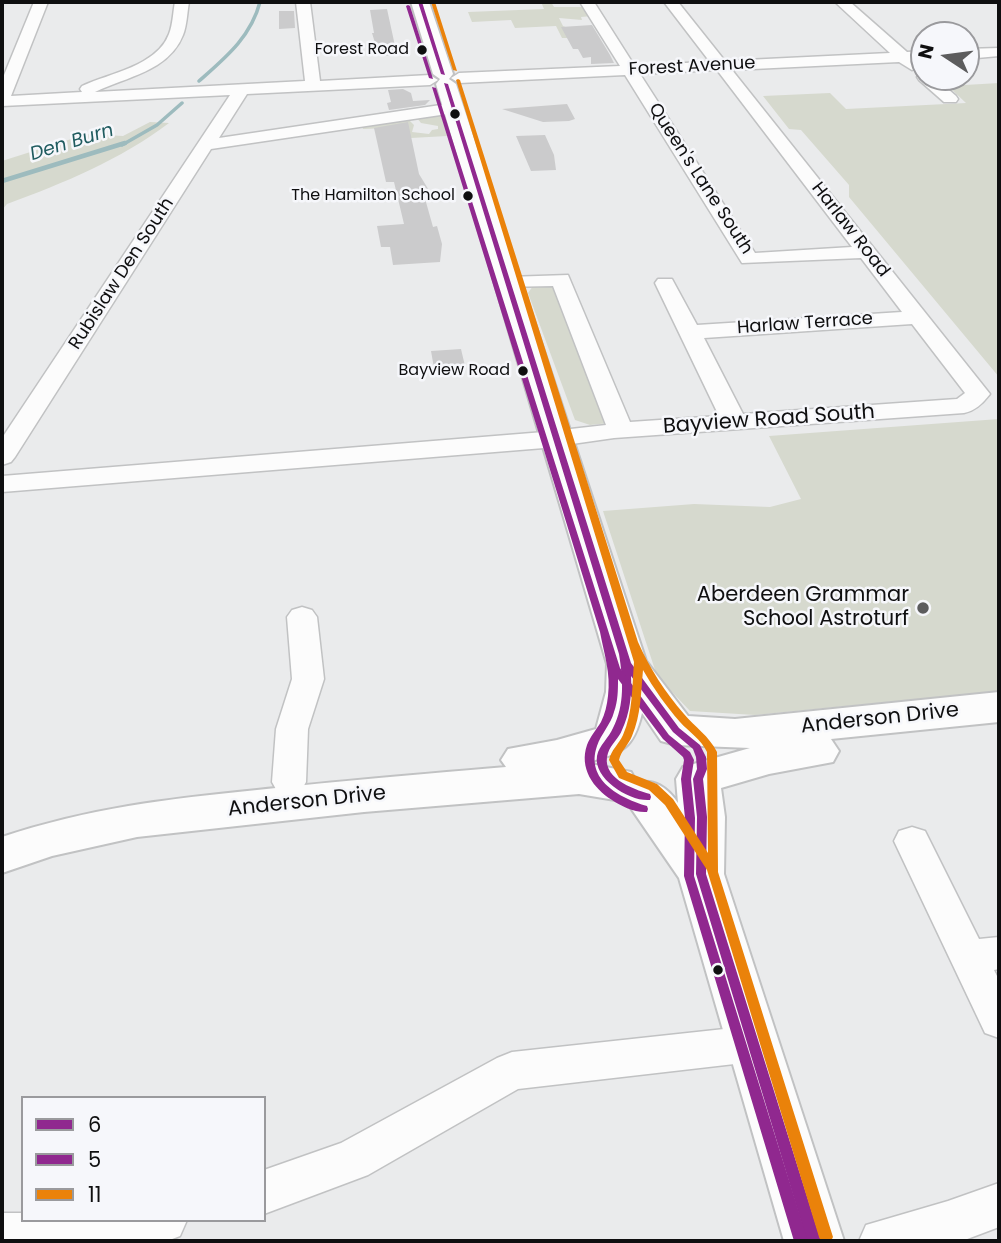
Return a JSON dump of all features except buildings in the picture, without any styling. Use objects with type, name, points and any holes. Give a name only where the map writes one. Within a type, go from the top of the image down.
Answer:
[{"type":"main road","points":[[420,2],[627,664],[676,730],[697,747],[702,769],[698,779],[702,817],[701,874]]},
{"type":"main road","points":[[627,664],[626,692],[612,736],[603,750],[602,761],[606,773],[659,810],[701,874],[814,1241]]},
{"type":"main road","name":"Anderson Drive","points":[[676,730],[735,734],[999,707]]},
{"type":"main road","points":[[612,736],[638,725],[651,724],[676,730]]},
{"type":"main road","name":"Anderson Drive","points":[[698,779],[769,758],[999,729]]},
{"type":"main road","name":"Anderson Drive","points":[[2,832],[42,818],[113,803],[289,782],[557,756],[612,736]]},
{"type":"main road","name":"Anderson Drive","points":[[2,855],[50,839],[137,820],[364,795],[579,778],[631,790]]},
{"type":"main road","points":[[631,790],[677,794],[698,779]]},
{"type":"street","points":[[41,2],[2,100],[313,86],[446,85]]},
{"type":"street","points":[[83,97],[90,88],[143,66],[166,49],[176,34],[182,2]]},
{"type":"street","points":[[303,2],[313,86]]},
{"type":"street","name":"Queen's Lane South","points":[[587,2],[749,259],[866,252]]},
{"type":"street","name":"Harlaw Road","points":[[671,2],[978,394]]},
{"type":"street","points":[[842,2],[910,63]]},
{"type":"street","points":[[980,53],[999,52]]},
{"type":"street","name":"Forest Avenue","points":[[446,85],[630,70],[910,57]]},
{"type":"street","points":[[206,145],[446,85]]},
{"type":"street","name":"Rubislaw Den South","points":[[2,457],[242,89]]},
{"type":"street","points":[[941,91],[950,99]]},
{"type":"street","points":[[508,283],[561,279],[621,431]]},
{"type":"street","points":[[664,283],[735,423]]},
{"type":"street","name":"Harlaw Terrace","points":[[691,332],[919,317]]},
{"type":"street","name":"Bayview Road South","points":[[556,438],[964,406],[978,394]]},
{"type":"street","points":[[2,484],[556,438]]},
{"type":"street","points":[[289,782],[292,729],[308,679],[302,617]]},
{"type":"street","points":[[912,841],[984,955],[999,1020]]},
{"type":"street","points":[[266,1191],[353,1160],[512,1071],[752,1044]]},
{"type":"street","points":[[882,1241],[948,1224],[999,1205]]},
{"type":"street","points":[[2,1236],[100,1235],[155,1222]]},
{"type":"shaded area","points":[[541,2],[551,2],[554,7],[586,7],[592,16],[581,17],[582,20],[559,18],[563,26],[568,28],[567,38],[562,38],[556,26],[515,28],[511,20],[472,22],[468,12],[544,9]]},
{"type":"shaded area","points":[[999,83],[999,377],[849,197],[849,185],[801,130],[789,129],[763,96],[830,93],[846,109],[966,103],[953,91],[980,91],[980,84]]},
{"type":"shaded area","points":[[441,115],[447,136],[411,138],[388,128],[362,127],[315,134],[407,118],[414,125],[412,132],[429,134],[438,129],[438,126],[421,123],[416,117]]},
{"type":"shaded area","points":[[150,122],[169,123],[111,159],[7,204],[2,210],[2,161],[87,134],[123,136]]},
{"type":"shaded area","points":[[554,285],[609,423],[590,425],[575,420],[528,293],[533,286]]},
{"type":"shaded area","points":[[999,419],[999,691],[755,715],[690,711],[657,676],[603,511],[694,504],[770,507],[801,499],[769,436]]},
{"type":"waterway","name":"Den Burn","points":[[199,81],[244,36],[260,2]]},
{"type":"waterway","name":"Den Burn","points":[[122,145],[157,125],[182,103]]},
{"type":"waterway","name":"Den Burn","points":[[2,181],[125,143]]},
{"type":"transit line","name":"6","points":[[420,2],[443,74]]},
{"type":"transit line","name":"11","points":[[433,2],[455,70]]},
{"type":"transit line","name":"5","points":[[408,6],[431,78]]},
{"type":"transit line","name":"11","points":[[458,80],[639,662],[634,715],[627,737],[614,760],[623,775],[653,787],[669,802],[712,869],[826,1237]]},
{"type":"transit line","name":"6","points":[[446,84],[627,664],[676,730],[697,747],[701,757],[702,769],[698,779],[702,817],[701,874],[814,1241]]},
{"type":"transit line","name":"5","points":[[434,88],[616,669],[666,737],[687,755],[689,760],[686,779],[690,818],[689,876],[801,1241]]},
{"type":"transit line","name":"6","points":[[616,629],[627,679],[626,703],[618,729],[603,752],[602,762],[613,781],[646,797]]},
{"type":"transit line","name":"11","points":[[629,630],[645,666],[659,688],[712,752],[713,872],[717,883]]},
{"type":"transit line","name":"5","points":[[604,633],[610,652],[614,687],[608,718],[592,745],[590,768],[595,778],[611,795],[643,809]]},
{"type":"place","name":"Forest Road","points":[[422,50]]},
{"type":"place","name":"The Hamilton School","points":[[468,196]]},
{"type":"place","name":"Bayview Road","points":[[523,371]]},
{"type":"place","name":"Aberdeen Grammar School Astroturf","points":[[923,608]]}]
